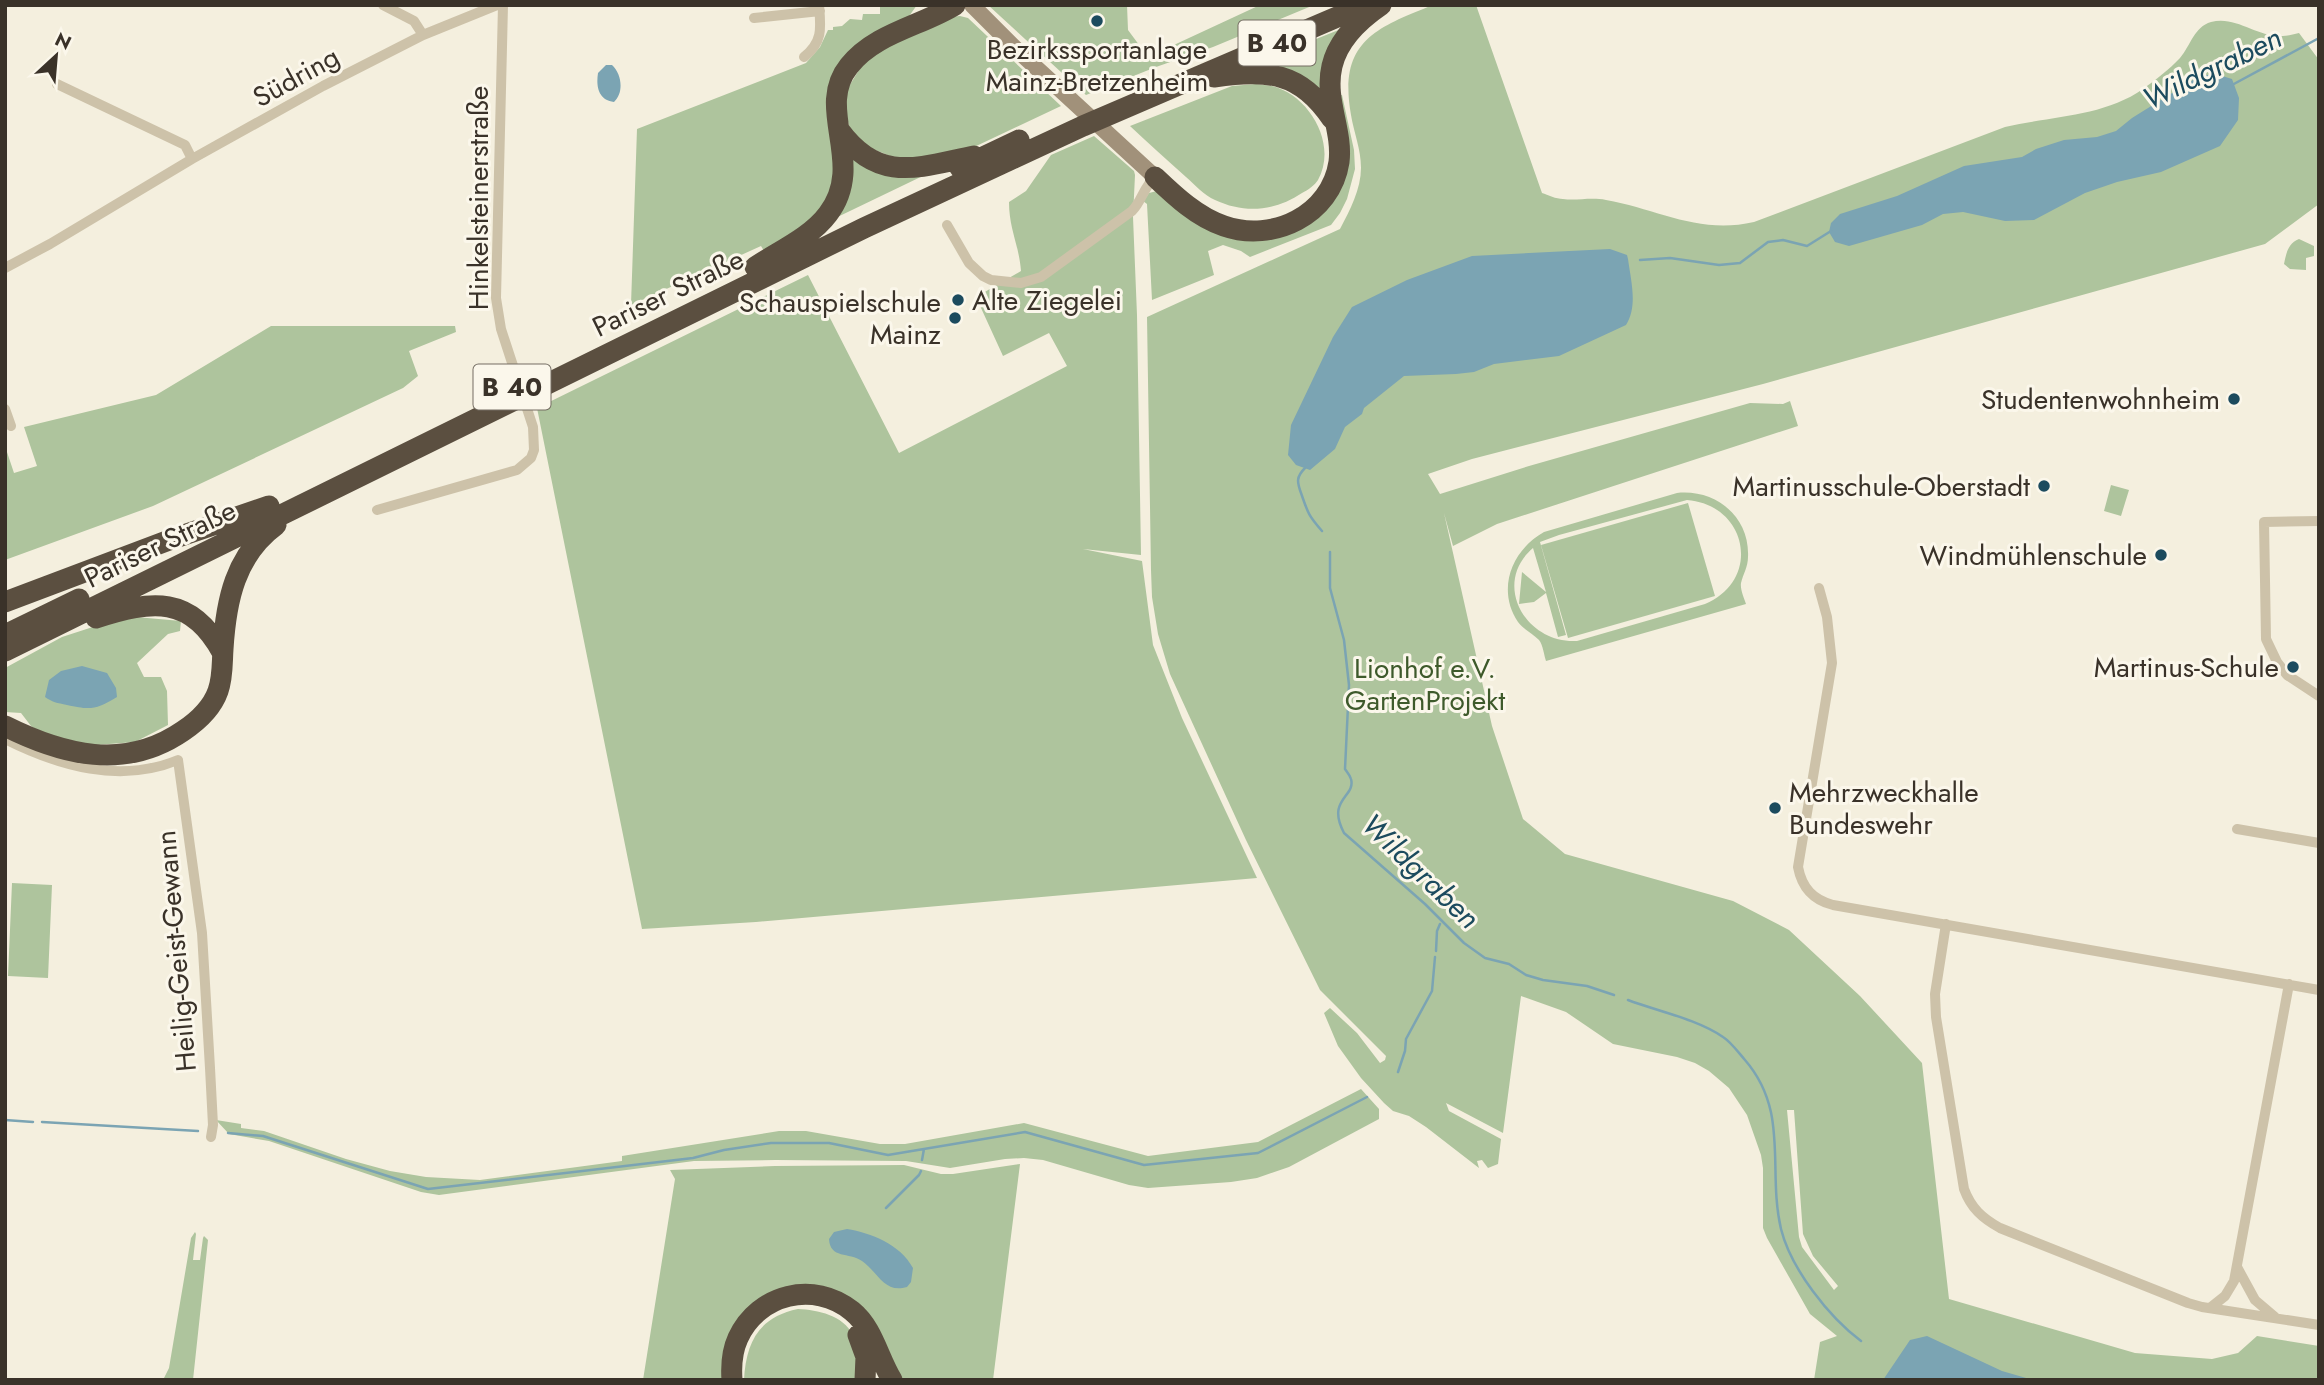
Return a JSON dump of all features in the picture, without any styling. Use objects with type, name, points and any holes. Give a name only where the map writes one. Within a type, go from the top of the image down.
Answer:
[{"type":"highway","name":"B 40","points":[[755,267],[807,233],[827,216],[839,195],[844,169],[835,110],[836,94],[846,69],[862,53],[919,14],[955,5]]},
{"type":"highway","name":"Pariser Straße","points":[[8,644],[324,495],[1077,121],[1335,5]]},
{"type":"highway","name":"Pariser Straße","points":[[1102,110],[1189,81],[1365,5]]},
{"type":"highway","name":"B 40","points":[[1155,177],[1193,210],[1225,226],[1256,231],[1284,227],[1313,210],[1333,183],[1339,156],[1330,83],[1334,59],[1345,37],[1381,5]]},
{"type":"highway","name":"B 40","points":[[1189,81],[1252,73],[1278,76],[1305,87],[1319,100],[1334,121]]},
{"type":"highway","name":"Pariser Straße","points":[[8,644],[269,506],[755,267],[992,152],[1077,121]]},
{"type":"highway","name":"B 40","points":[[840,131],[860,154],[874,163],[892,168],[932,165],[992,152]]},
{"type":"highway","points":[[5,726],[43,744],[74,752],[119,754],[165,742],[186,730],[208,709],[219,690],[229,596],[240,567],[250,550],[273,527],[324,495]]},
{"type":"highway","points":[[5,602],[172,539],[269,506]]},
{"type":"highway","points":[[8,644],[116,611],[161,606],[176,608],[196,618],[212,634],[222,652]]},
{"type":"highway","points":[[732,1380],[734,1347],[749,1320],[767,1305],[800,1294],[823,1296],[854,1312],[869,1330],[892,1380]]},
{"type":"highway","points":[[737,1380],[744,1347],[757,1325],[774,1311],[794,1304],[827,1308],[853,1327],[866,1357],[865,1380]]},
{"type":"street","points":[[383,5],[414,20],[423,36]]},
{"type":"street","name":"Südring","points":[[5,268],[323,86],[423,36],[497,5]]},
{"type":"street","name":"Hinkelsteinerstraße","points":[[377,510],[517,470],[531,458],[534,450],[533,427],[508,354],[496,298],[503,5]]},
{"type":"street","points":[[947,225],[969,263],[984,276],[991,280],[1021,283],[1041,276],[1136,208],[1144,189],[1155,177],[972,5]]},
{"type":"street","points":[[754,18],[820,8],[821,35],[804,57]]},
{"type":"street","points":[[57,84],[185,145],[192,159]]},
{"type":"street","points":[[5,409],[11,426]]},
{"type":"street","points":[[2319,520],[2264,522],[2266,639],[2287,675],[2319,696]]},
{"type":"street","points":[[1819,588],[1827,617],[1832,663],[1800,856],[1800,875],[1807,891],[1813,897],[1825,903],[2319,990]]},
{"type":"street","name":"Heilig-Geist-Gewann","points":[[5,739],[48,758],[91,769],[139,771],[162,767],[178,760],[202,933],[213,1125],[211,1138]]},
{"type":"street","points":[[2237,829],[2319,843]]},
{"type":"street","points":[[1946,924],[1935,994],[1936,1017],[1964,1189],[1973,1208],[2000,1228],[2180,1300],[2210,1308],[2319,1325]]},
{"type":"street","points":[[2210,1308],[2229,1291],[2236,1267],[2289,984]]},
{"type":"street","points":[[2236,1267],[2255,1300],[2276,1318]]},
{"type":"green space","points":[[880,5],[917,5],[907,19],[848,57],[840,170],[823,212],[764,251],[761,246],[631,305],[637,129],[806,63],[820,47],[828,30],[842,26],[850,19],[862,20],[863,14],[880,14]]},
{"type":"green space","points":[[988,5],[1127,5],[1128,30],[1148,57],[1260,5],[1314,5],[1086,95]]},
{"type":"green space","name":"Lionhof e.V. GartenProjekt","points":[[1433,5],[1476,5],[1542,193],[1560,199],[1606,200],[1679,219],[1715,225],[1754,222],[2005,127],[2111,105],[2143,89],[2167,70],[2180,58],[2197,32],[2211,22],[2238,24],[2274,36],[2299,33],[2319,60],[2319,204],[2265,244],[1763,384],[1472,459],[1428,474],[1440,494],[1750,403],[1783,404],[1790,401],[1798,426],[1497,524],[1453,546],[1444,513],[1492,726],[1523,819],[1565,854],[1733,901],[1789,930],[1860,996],[1922,1063],[1949,1299],[2135,1353],[2212,1359],[2238,1353],[2257,1336],[2319,1346],[2319,1380],[1814,1380],[1820,1342],[1837,1336],[1810,1314],[1767,1238],[1763,1228],[1761,1155],[1747,1115],[1729,1088],[1709,1071],[1677,1057],[1613,1044],[1566,1012],[1521,996],[1503,1133],[1446,1103],[1449,1111],[1501,1139],[1498,1164],[1488,1168],[1482,1160],[1477,1161],[1479,1168],[1426,1127],[1409,1116],[1393,1111],[1361,1078],[1338,1046],[1324,1013],[1330,1008],[1357,1033],[1380,1063],[1385,1060],[1386,1056],[1320,990],[1246,840],[1170,674],[1158,634],[1151,570],[1147,317],[1340,229],[1361,176],[1360,154],[1348,90],[1350,70],[1356,54],[1365,41],[1378,31]],"holes":[[[1787,1110],[1794,1110],[1803,1234],[1813,1256],[1838,1286],[1834,1290],[1802,1247],[1799,1237]]]},
{"type":"green space","points":[[950,17],[968,18],[1061,106],[972,148],[910,164],[853,141],[842,98],[868,55]]},
{"type":"green space","points":[[1346,27],[1326,94],[1254,64]]},
{"type":"green space","points":[[1232,86],[1272,86],[1298,99],[1308,110],[1322,137],[1323,166],[1318,180],[1307,190],[1281,204],[1249,209],[1215,200],[1200,190],[1130,126]]},
{"type":"green space","points":[[1342,95],[1354,150],[1355,169],[1347,199],[1331,225],[1250,257],[1223,245],[1208,251],[1214,275],[1152,300],[1147,204],[1143,201],[1149,193],[1157,191],[1229,233],[1326,205],[1335,96]]},
{"type":"green space","points":[[1094,136],[1134,171],[1135,175],[1133,217],[1141,555],[1083,549],[1142,561],[1153,645],[1182,718],[1257,878],[756,922],[642,929],[537,408],[808,275],[899,453],[1067,366],[1049,333],[1003,356],[976,297],[1021,271],[1009,202],[1026,191],[1051,155]]},
{"type":"green space","points":[[847,152],[931,172],[825,223]]},
{"type":"green space","points":[[2299,239],[2314,246],[2314,256],[2306,258],[2306,270],[2290,269],[2284,264],[2290,246]]},
{"type":"green space","points":[[271,326],[455,326],[456,332],[409,351],[418,376],[403,388],[153,506],[5,560],[5,446],[14,473],[37,466],[24,427],[156,395]]},
{"type":"green space","points":[[2111,485],[2129,490],[2121,516],[2104,511]]},
{"type":"green space","points":[[1677,493],[1705,496],[1728,508],[1743,530],[1748,557],[1741,585],[1746,604],[1546,661],[1540,642],[1518,622],[1508,597],[1508,584],[1516,560],[1523,549],[1544,532]],"holes":[[[1687,500],[1708,505],[1724,515],[1735,529],[1740,545],[1740,562],[1735,578],[1723,593],[1705,604],[1577,641],[1559,639],[1543,633],[1520,609],[1515,594],[1515,578],[1521,562],[1533,548],[1546,592],[1522,572],[1519,604],[1534,602],[1546,593],[1558,637],[1566,635],[1540,542]]]},
{"type":"green space","points":[[1688,503],[1715,596],[1568,638],[1541,545]]},
{"type":"green space","points":[[136,617],[181,621],[180,631],[168,634],[137,663],[144,677],[161,677],[167,691],[168,725],[135,742],[83,746],[47,738],[31,726],[21,713],[5,712],[5,668],[62,637],[102,624]]},
{"type":"green space","points":[[12,883],[52,885],[48,978],[8,976]]},
{"type":"green space","points":[[1361,1089],[1379,1109],[1379,1119],[1289,1167],[1257,1178],[1231,1182],[1148,1188],[1043,1160],[1024,1158],[950,1168],[906,1161],[775,1160],[694,1161],[439,1195],[421,1192],[269,1141],[229,1134],[216,1120],[241,1124],[241,1128],[264,1131],[390,1171],[426,1177],[480,1180],[622,1161],[622,1156],[779,1131],[806,1131],[880,1144],[905,1144],[1024,1123],[1148,1156],[1258,1142]]},
{"type":"green space","points":[[1020,1164],[993,1380],[896,1380],[862,1315],[773,1296],[724,1380],[643,1380],[675,1179],[670,1170],[904,1165],[941,1174],[953,1174]]},
{"type":"green space","points":[[195,1232],[193,1260],[200,1260],[204,1236],[208,1240],[193,1380],[163,1380],[169,1368],[191,1238]]},
{"type":"green space","points":[[798,1309],[829,1315],[849,1328],[857,1345],[862,1380],[744,1380],[748,1354],[757,1333],[773,1318]]},
{"type":"water","points":[[606,65],[612,65],[620,78],[619,94],[614,102],[601,95],[597,83],[598,73]]},
{"type":"water","points":[[2201,75],[2219,75],[2232,79],[2239,98],[2238,120],[2220,146],[2161,172],[2085,193],[2034,220],[2005,221],[1963,212],[1943,214],[1922,225],[1849,246],[1835,242],[1829,232],[1831,223],[1840,214],[1897,196],[1964,166],[2022,157],[2036,149],[2064,140],[2097,137],[2116,131]]},
{"type":"water","points":[[1610,249],[1627,255],[1628,259],[1633,302],[1626,325],[1559,356],[1494,364],[1474,372],[1404,376],[1345,427],[1335,449],[1310,470],[1296,465],[1288,455],[1291,425],[1333,337],[1352,307],[1407,280],[1472,256]]},
{"type":"water","points":[[82,666],[107,673],[116,688],[117,697],[98,707],[87,708],[57,703],[45,697],[49,680],[61,671]]},
{"type":"water","points":[[847,1229],[866,1233],[901,1252],[913,1268],[911,1282],[907,1287],[887,1285],[862,1261],[833,1250],[829,1239],[834,1232]]},
{"type":"water","points":[[1927,1336],[2002,1371],[2033,1380],[1883,1380],[1910,1340]]},
{"type":"waterway","name":"Wildgraben","points":[[2232,85],[2319,38]]},
{"type":"waterway","name":"Wildgraben","points":[[1640,260],[1670,258],[1719,265],[1740,263],[1768,242],[1783,240],[1807,246],[1831,231]]},
{"type":"waterway","name":"Wildgraben","points":[[1305,468],[1299,477],[1299,486],[1309,514],[1322,531]]},
{"type":"waterway","name":"Wildgraben","points":[[1330,552],[1330,588],[1344,640],[1349,685],[1345,769],[1351,778],[1351,785],[1338,813],[1344,833],[1425,904],[1464,943],[1485,958],[1509,964],[1526,975],[1543,980],[1587,986],[1614,995]]},
{"type":"waterway","points":[[1436,951],[1440,924]]},
{"type":"waterway","points":[[1398,1072],[1406,1039],[1432,991],[1435,957]]},
{"type":"waterway","name":"Wildgraben","points":[[1628,1000],[1689,1020],[1723,1037],[1745,1060],[1759,1080],[1768,1100],[1772,1121],[1777,1207],[1786,1244],[1802,1276],[1824,1306],[1861,1341]]},
{"type":"waterway","points":[[228,1133],[263,1136],[428,1189],[693,1158],[771,1143],[829,1143],[888,1155],[1025,1132],[1144,1165],[1258,1153],[1367,1097]]},
{"type":"waterway","points":[[5,1120],[33,1122]]},
{"type":"waterway","points":[[42,1122],[198,1131]]},
{"type":"waterway","points":[[922,1160],[924,1149]]},
{"type":"waterway","points":[[886,1208],[921,1171]]},
{"type":"place","name":"Bezirkssportanlage Mainz-Bretzenheim","points":[[1097,21]]},
{"type":"place","name":"Alte Ziegelei","points":[[958,300]]},
{"type":"place","name":"Schauspielschule Mainz","points":[[955,318]]},
{"type":"place","name":"Studentenwohnheim","points":[[2234,399]]},
{"type":"place","name":"Martinusschule-Oberstadt","points":[[2044,486]]},
{"type":"place","name":"Windmühlenschule","points":[[2161,555]]},
{"type":"place","name":"Martinus-Schule","points":[[2293,667]]},
{"type":"place","name":"Mehrzweckhalle Bundeswehr","points":[[1775,808]]}]
